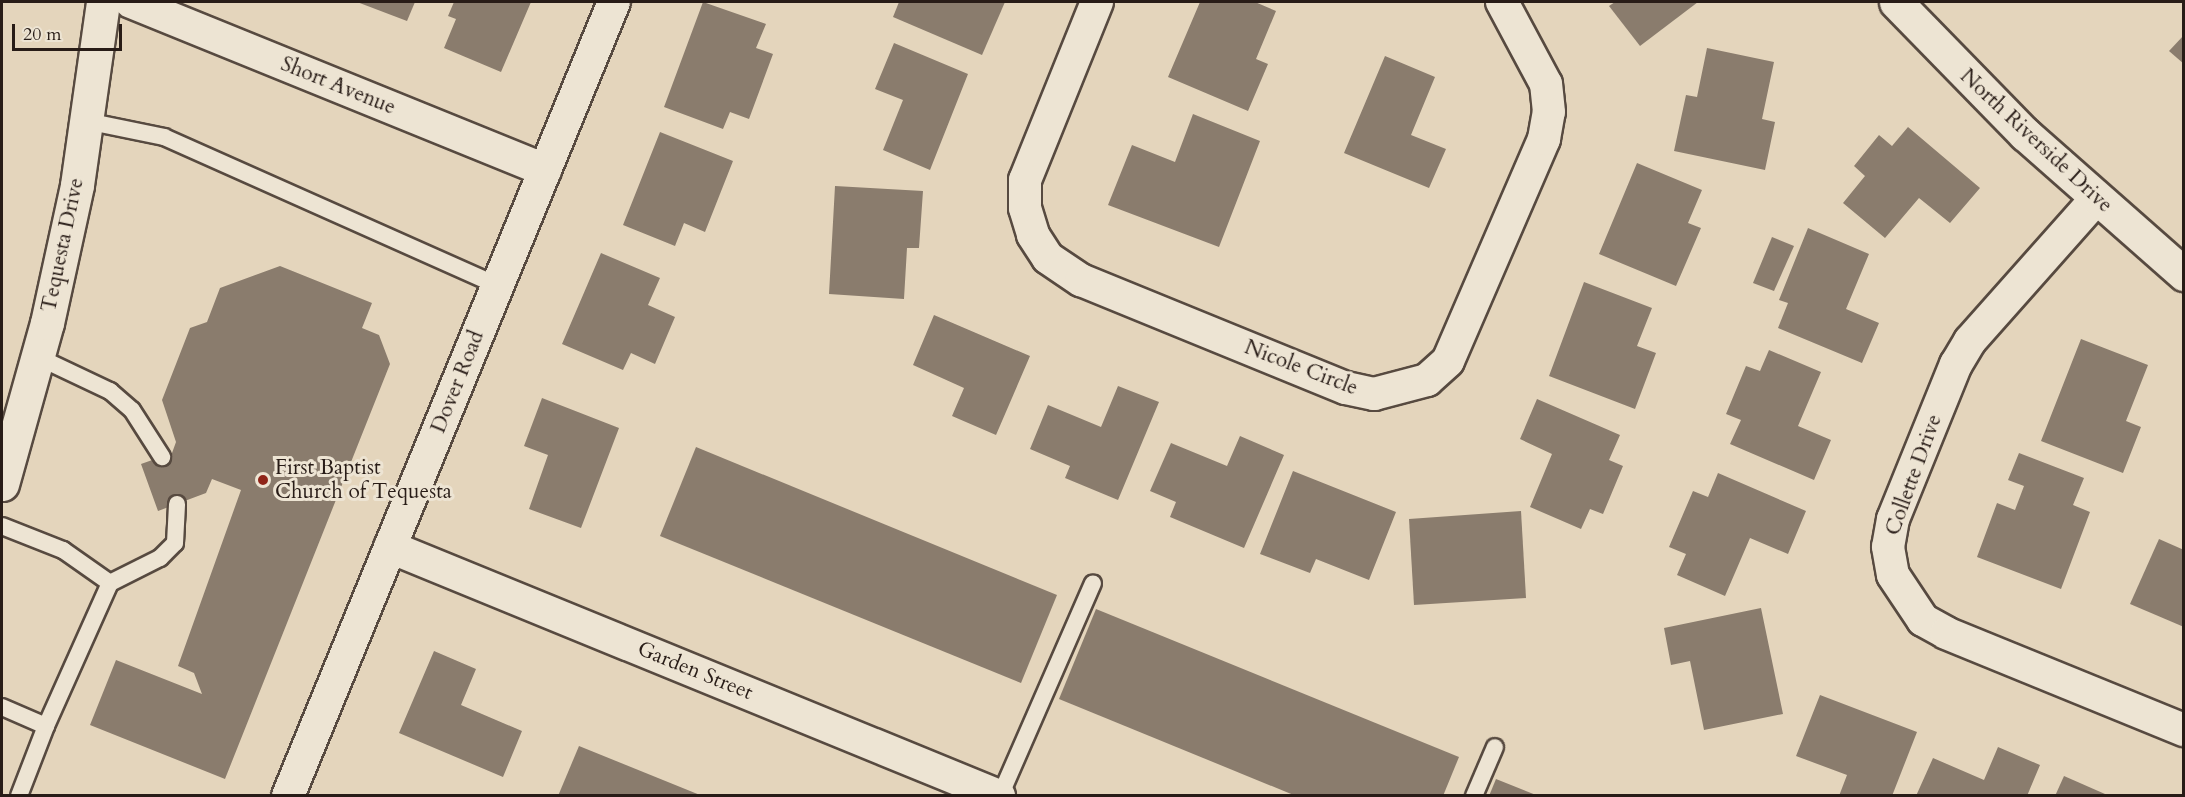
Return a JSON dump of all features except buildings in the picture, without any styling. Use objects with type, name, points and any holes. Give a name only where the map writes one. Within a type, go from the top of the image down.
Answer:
[{"type":"street","name":"Tequesta Drive","points":[[2,484],[38,357],[86,122],[103,2]]},
{"type":"street","name":"Short Avenue","points":[[131,2],[545,170]]},
{"type":"street","name":"Dover Road","points":[[288,795],[614,2]]},
{"type":"street","name":"Nicole Circle","points":[[1097,2],[1025,180],[1033,235],[1048,258],[1081,280],[1346,388],[1374,394],[1427,380],[1448,361],[1544,139],[1549,112],[1546,84],[1502,2]]},
{"type":"street","name":"North Riverside Drive","points":[[1896,2],[2096,199],[2184,274]]},
{"type":"street","name":"Collette Drive","points":[[2096,199],[1970,341],[1956,364],[1893,519],[1888,547],[1893,575],[1923,620],[1946,633],[2184,729]]},
{"type":"street","name":"Garden Street","points":[[390,547],[1000,795]]},
{"type":"lane","points":[[86,122],[164,137],[498,286]]},
{"type":"lane","points":[[38,357],[110,391],[132,410],[162,457]]},
{"type":"lane","points":[[19,795],[46,726],[110,583],[160,558],[175,543],[177,504]]},
{"type":"lane","points":[[2,526],[63,550],[110,583]]},
{"type":"lane","points":[[1000,795],[1093,583]]},
{"type":"lane","points":[[2,707],[46,726]]},
{"type":"lane","points":[[1474,795],[1495,747]]},
{"type":"place","name":"First Baptist Church of Tequesta","points":[[263,480]]}]
